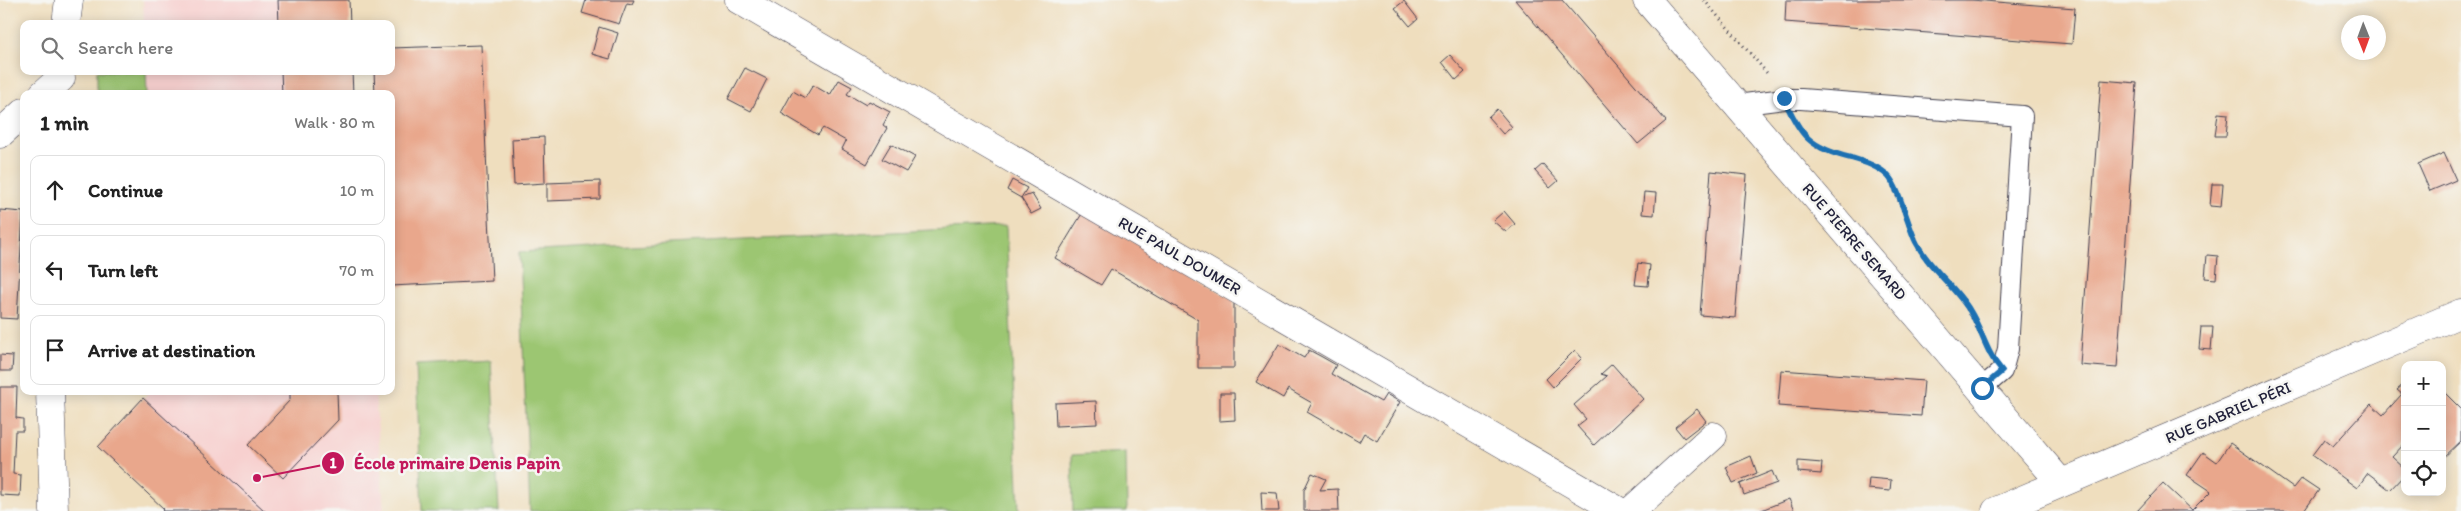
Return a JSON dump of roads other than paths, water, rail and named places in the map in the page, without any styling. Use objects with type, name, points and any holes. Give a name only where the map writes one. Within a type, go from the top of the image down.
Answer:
[{"type":"street","points":[[66,20],[69,0]]},
{"type":"street","name":"RUE PAUL DOUMER","points":[[739,0],[1619,511]]},
{"type":"street","name":"RUE PIERRE SEMARD","points":[[1647,0],[1737,105],[1992,380],[2061,483]]},
{"type":"street","points":[[0,134],[20,116]]},
{"type":"street","name":"RUE GABRIEL PÉRI","points":[[1996,511],[2461,313]]},
{"type":"street","points":[[50,395],[54,511]]},
{"type":"street","points":[[1631,511],[1713,436]]},
{"type":"lane","points":[[1737,105],[1784,98],[2022,116],[2008,349],[1992,380]]},
{"type":"place","name":"École primaire Denis Papin","points":[[257,478]]}]
